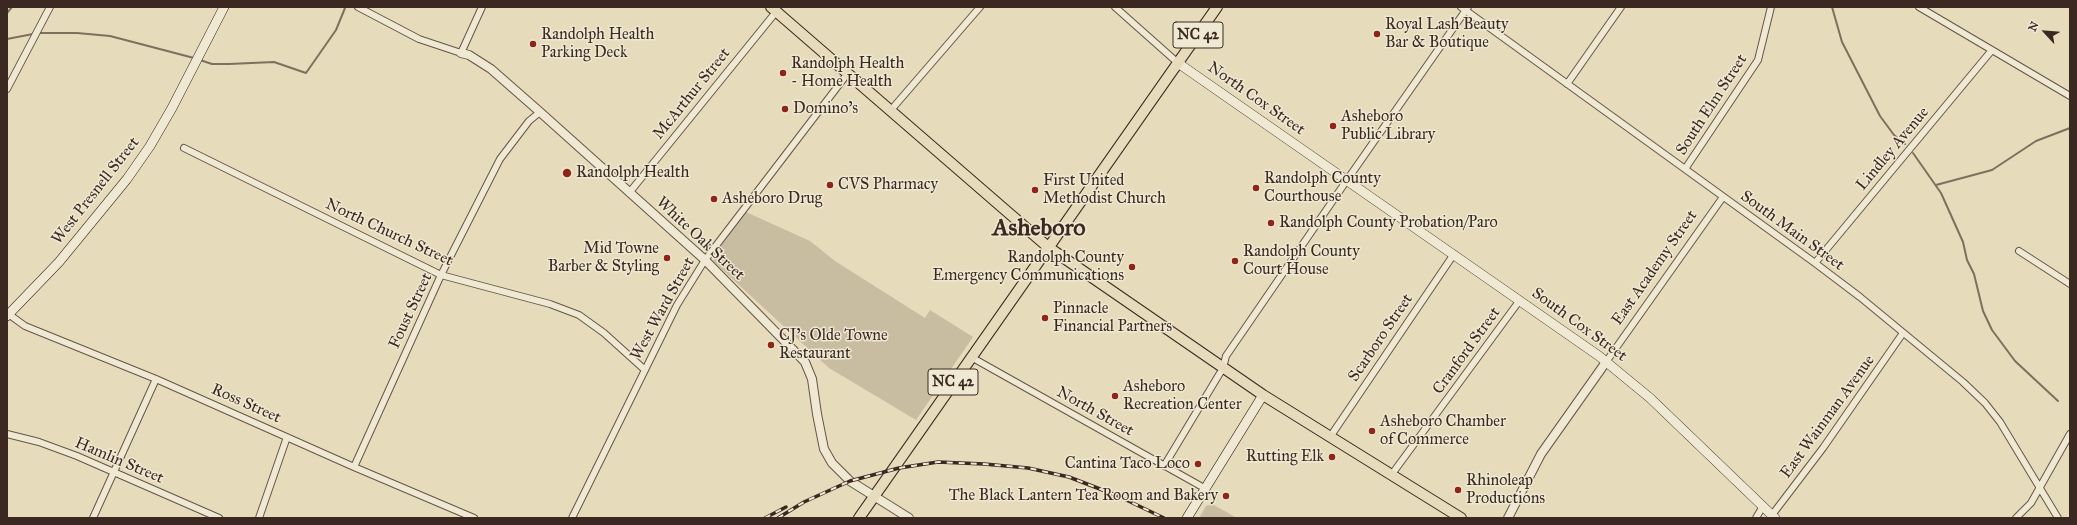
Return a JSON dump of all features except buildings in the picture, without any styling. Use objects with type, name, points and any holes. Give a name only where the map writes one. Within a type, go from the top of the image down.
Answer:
[{"type":"main road","name":"West Presnell Street","points":[[8,314],[59,262],[127,179],[150,146],[172,108],[224,7]]},
{"type":"main road","name":"NC 42","points":[[858,518],[1217,7]]},
{"type":"main road","points":[[773,9],[1048,247],[1263,395],[1461,518]]},
{"type":"main road","name":"North Cox Street","points":[[1178,63],[1347,180]]},
{"type":"main road","name":"South Cox Street","points":[[1347,180],[1520,300],[1606,362],[1650,398],[1774,516]]},
{"type":"main road","points":[[1187,518],[1263,395]]},
{"type":"street","points":[[7,89],[50,7]]},
{"type":"street","name":"White Oak Street","points":[[358,7],[419,39],[469,55],[491,69],[705,260],[805,362],[812,379],[816,414],[824,449],[832,463],[850,481],[873,497]]},
{"type":"street","points":[[461,53],[482,7]]},
{"type":"street","points":[[891,110],[980,7]]},
{"type":"street","name":"North Cox Street","points":[[1115,7],[1178,63]]},
{"type":"street","points":[[1567,84],[1621,7]]},
{"type":"street","name":"South Elm Street","points":[[1685,169],[1758,60],[1771,7]]},
{"type":"street","points":[[1919,7],[2070,96]]},
{"type":"street","points":[[1164,466],[1223,368],[1226,356],[1465,8]]},
{"type":"street","name":"South Main Street","points":[[1465,8],[1567,84],[1815,263],[1963,382],[1985,403],[2000,422],[2040,485],[2058,518]]},
{"type":"street","name":"McArthur Street","points":[[629,193],[773,9]]},
{"type":"street","name":"Lindley Avenue","points":[[1815,263],[1992,50]]},
{"type":"street","name":"West Ward Street","points":[[572,518],[677,305],[705,260],[848,73]]},
{"type":"street","name":"Foust Street","points":[[354,468],[441,275],[500,159],[529,121],[540,112]]},
{"type":"street","name":"North Church Street","points":[[184,148],[441,275],[550,304],[579,315],[604,333],[644,370]]},
{"type":"street","name":"East Academy Street","points":[[1508,518],[1541,454],[1723,197]]},
{"type":"street","points":[[2019,251],[2070,284]]},
{"type":"street","name":"Scarboro Street","points":[[1330,437],[1454,254]]},
{"type":"street","name":"Cranford Street","points":[[1392,474],[1520,300]]},
{"type":"street","name":"Ross Street","points":[[8,314],[25,326],[156,379],[463,516],[474,518]]},
{"type":"street","name":"East Wainman Avenue","points":[[1774,516],[1903,333]]},
{"type":"street","name":"North Street","points":[[971,357],[1206,489]]},
{"type":"street","points":[[93,518],[156,379]]},
{"type":"street","name":"Hamlin Street","points":[[7,434],[39,442],[219,518]]},
{"type":"street","points":[[2016,518],[2030,503],[2070,434]]},
{"type":"street","points":[[259,518],[287,437]]},
{"type":"street","points":[[873,497],[909,518]]},
{"type":"street","points":[[1756,518],[1763,506]]},
{"type":"shaded area","points":[[746,212],[810,241],[835,261],[925,318],[930,310],[973,337],[916,420],[829,368],[713,261],[722,244]]},
{"type":"shaded area","points":[[1212,504],[1237,518],[1199,518],[1206,506]]},
{"type":"waterway","points":[[7,13],[12,7]]},
{"type":"waterway","points":[[1832,7],[1842,42],[1880,116],[1894,135],[1905,144]]},
{"type":"waterway","points":[[200,60],[212,64],[274,62],[306,73],[336,30],[345,8]]},
{"type":"waterway","points":[[38,33],[77,33],[110,36],[194,58]]},
{"type":"waterway","points":[[7,39],[33,34]]},
{"type":"waterway","points":[[1936,185],[1992,170],[2036,141],[2070,128]]},
{"type":"waterway","points":[[1913,153],[1941,193],[1963,242],[1967,260],[1974,274],[1983,311],[1992,330],[2015,361],[2058,401]]},
{"type":"railway","points":[[778,518],[804,502],[850,481],[899,468],[938,462],[1028,468],[1069,477],[1118,496],[1164,518]]},
{"type":"railway","points":[[765,518],[786,507]]},
{"type":"place","name":"Royal Lash Beauty Bar & Boutique","points":[[1377,34]]},
{"type":"place","name":"Randolph Health Parking Deck","points":[[533,44]]},
{"type":"place","name":"Randolph Health - Home Health","points":[[783,73]]},
{"type":"place","name":"Domino's","points":[[785,109]]},
{"type":"place","name":"Asheboro Public Library","points":[[1333,126]]},
{"type":"place","name":"Randolph Health","points":[[567,173]]},
{"type":"place","name":"CVS Pharmacy","points":[[830,185]]},
{"type":"place","name":"Randolph County Courthouse","points":[[1256,188]]},
{"type":"place","name":"First United Methodist Church","points":[[1035,190]]},
{"type":"place","name":"Asheboro Drug","points":[[714,199]]},
{"type":"place","name":"Randolph County Probation/Paro","points":[[1271,223]]},
{"type":"place","name":"Mid Towne Barber & Styling","points":[[667,258]]},
{"type":"place","name":"Randolph County Court House","points":[[1235,261]]},
{"type":"place","name":"Randolph County Emergency Communications","points":[[1132,267]]},
{"type":"place","name":"Pinnacle Financial Partners","points":[[1045,318]]},
{"type":"place","name":"CJ's Olde Towne Restaurant","points":[[771,345]]},
{"type":"place","name":"Asheboro Recreation Center","points":[[1115,396]]},
{"type":"place","name":"Asheboro Chamber of Commerce","points":[[1372,431]]},
{"type":"place","name":"Rutting Elk","points":[[1332,457]]},
{"type":"place","name":"Cantina Taco Loco","points":[[1198,464]]},
{"type":"place","name":"Rhinoleap Productions","points":[[1458,490]]},
{"type":"place","name":"The Black Lantern Tea Room and Bakery","points":[[1226,496]]},
{"type":"district","name":"Asheboro","points":[[1039,229]]}]
